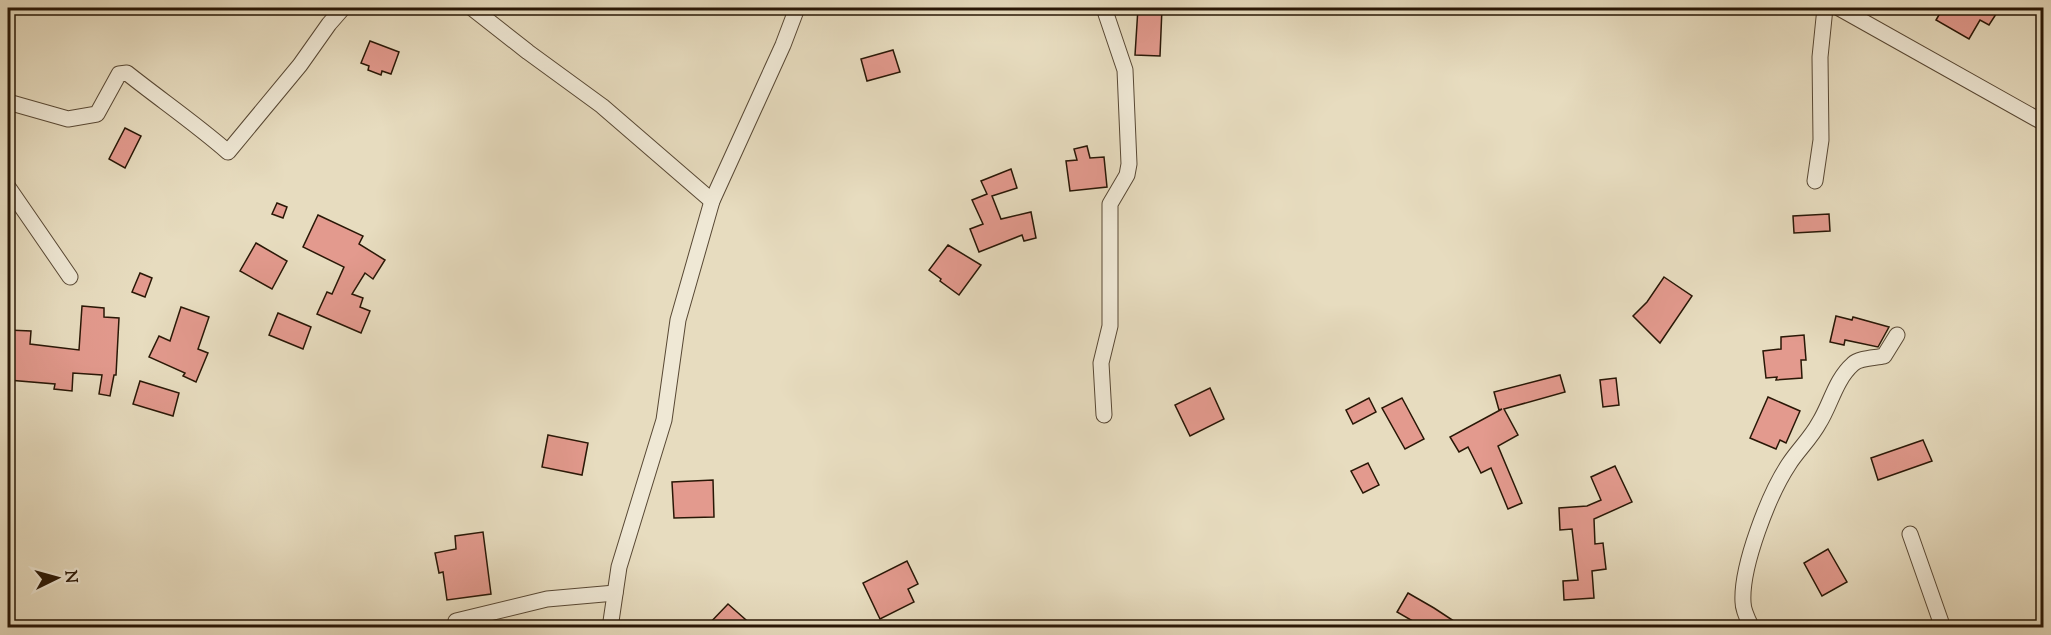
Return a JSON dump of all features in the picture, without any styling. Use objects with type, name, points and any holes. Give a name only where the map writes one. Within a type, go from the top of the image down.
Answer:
[{"type":"street","points":[[8,102],[68,119],[97,114],[120,74],[127,73],[174,110],[202,128],[228,152],[300,65],[343,8]]},
{"type":"street","points":[[472,8],[602,106],[712,201]]},
{"type":"street","points":[[610,627],[619,567],[664,420],[678,320],[712,201],[783,45],[797,8]]},
{"type":"street","points":[[1104,8],[1112,26],[1125,70],[1129,164],[1127,175],[1110,204],[1110,326],[1101,363],[1104,415]]},
{"type":"street","points":[[1815,181],[1821,140],[1820,57],[1824,8]]},
{"type":"street","points":[[1839,8],[2043,123]]},
{"type":"street","points":[[8,187],[70,277]]},
{"type":"street","points":[[1752,627],[1743,604],[1743,588],[1748,565],[1754,542],[1787,466],[1819,424],[1843,376],[1855,362],[1884,356],[1897,335]]},
{"type":"street","points":[[1910,534],[1943,627]]},
{"type":"street","points":[[456,621],[547,599],[615,593]]},
{"type":"building","points":[[1138,8],[1162,8],[1160,56],[1135,55]]},
{"type":"building","points":[[1943,8],[2000,8],[1989,25],[1980,20],[1969,39],[1936,20]]},
{"type":"building","points":[[370,41],[399,52],[391,74],[382,71],[381,75],[368,70],[369,66],[361,63]]},
{"type":"building","points":[[893,50],[900,72],[867,81],[861,59]]},
{"type":"building","points":[[125,128],[141,136],[125,168],[109,159]]},
{"type":"building","points":[[1087,146],[1090,158],[1104,157],[1107,187],[1070,191],[1066,161],[1077,160],[1074,149]]},
{"type":"building","points":[[1011,169],[1017,188],[992,196],[1001,219],[1031,212],[1036,238],[1024,241],[1022,235],[979,252],[970,229],[983,224],[972,200],[987,194],[981,181]]},
{"type":"building","points":[[277,203],[287,207],[283,218],[272,214]]},
{"type":"building","points":[[1829,214],[1830,231],[1794,233],[1793,216]]},
{"type":"building","points":[[318,215],[363,236],[359,244],[385,260],[373,279],[365,273],[352,294],[363,298],[360,307],[370,311],[361,333],[317,314],[327,292],[332,294],[344,267],[303,247]]},
{"type":"building","points":[[256,243],[287,261],[272,289],[240,271]]},
{"type":"building","points":[[948,245],[981,265],[959,295],[929,270]]},
{"type":"building","points":[[140,273],[152,278],[145,297],[132,292]]},
{"type":"building","points":[[1664,277],[1692,296],[1660,343],[1633,316],[1647,302]]},
{"type":"building","points":[[82,306],[104,308],[104,317],[119,318],[116,375],[114,375],[110,396],[99,394],[102,375],[73,373],[72,391],[54,389],[55,384],[8,380],[8,330],[31,331],[30,344],[79,350]]},
{"type":"building","points":[[181,307],[209,317],[198,349],[208,353],[196,382],[183,376],[185,373],[149,357],[159,336],[170,341]]},
{"type":"building","points":[[278,313],[311,327],[303,349],[269,335]]},
{"type":"building","points":[[1836,316],[1852,320],[1853,317],[1889,327],[1878,347],[1845,340],[1844,345],[1830,342]]},
{"type":"building","points":[[1804,335],[1806,360],[1801,360],[1802,378],[1776,380],[1777,377],[1766,378],[1763,351],[1781,349],[1781,337]]},
{"type":"building","points":[[1560,375],[1565,392],[1504,409],[1518,435],[1498,446],[1522,503],[1508,509],[1491,468],[1481,473],[1468,447],[1459,452],[1450,437],[1502,409],[1499,410],[1494,392]]},
{"type":"building","points":[[1616,378],[1619,405],[1603,407],[1600,380]]},
{"type":"building","points":[[140,381],[179,393],[173,416],[133,404]]},
{"type":"building","points":[[1210,388],[1224,419],[1190,436],[1175,405]]},
{"type":"building","points":[[1768,397],[1800,411],[1786,443],[1780,440],[1776,449],[1750,438]]},
{"type":"building","points":[[1369,398],[1376,412],[1353,424],[1346,410]]},
{"type":"building","points":[[1402,398],[1424,439],[1405,449],[1382,408]]},
{"type":"building","points":[[548,435],[588,443],[582,475],[542,467]]},
{"type":"building","points":[[1923,440],[1932,461],[1878,480],[1871,458]]},
{"type":"building","points":[[1368,463],[1379,485],[1363,493],[1351,471]]},
{"type":"building","points":[[1615,466],[1632,502],[1594,519],[1595,544],[1603,543],[1606,569],[1592,571],[1594,598],[1564,600],[1563,581],[1578,580],[1572,529],[1560,530],[1559,508],[1587,506],[1601,500],[1591,477]]},
{"type":"building","points":[[713,480],[714,517],[674,518],[672,482]]},
{"type":"building","points":[[483,532],[491,594],[447,600],[443,572],[439,573],[435,553],[456,549],[455,536]]},
{"type":"building","points":[[1828,549],[1847,582],[1822,596],[1804,563]]},
{"type":"building","points":[[907,561],[918,584],[908,589],[914,602],[880,619],[863,583]]},
{"type":"building","points":[[1408,593],[1463,627],[1423,627],[1397,612]]},
{"type":"building","points":[[728,604],[754,627],[706,627]]}]
